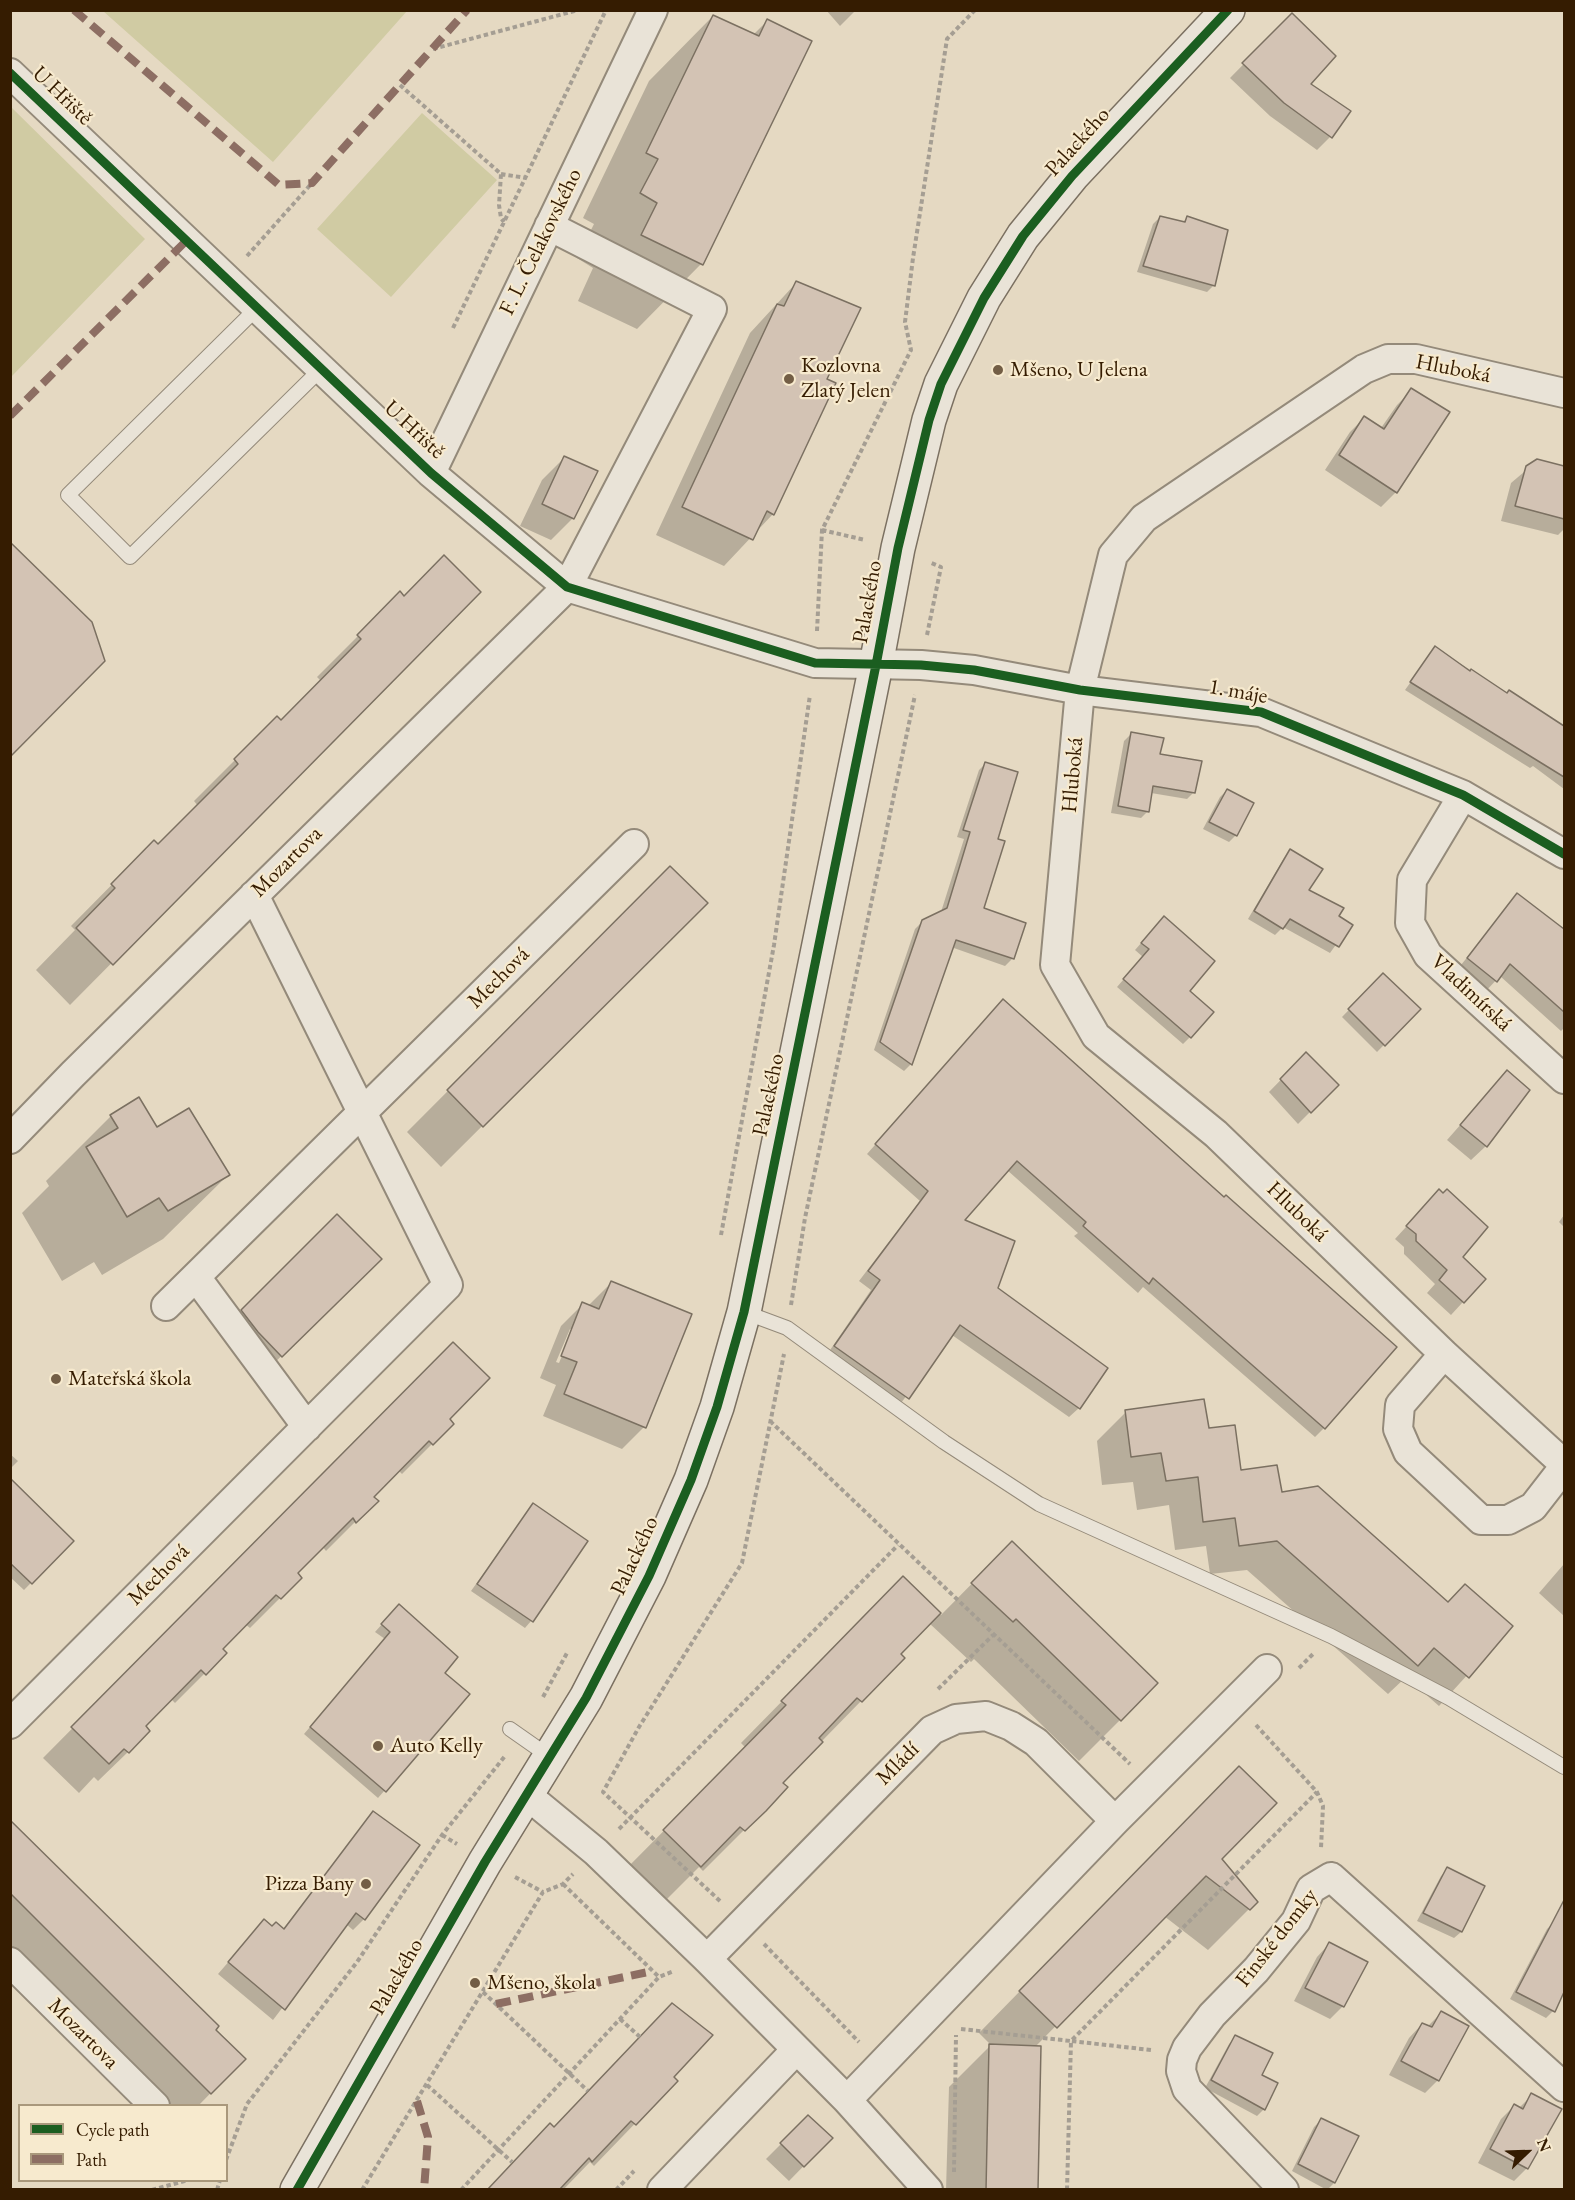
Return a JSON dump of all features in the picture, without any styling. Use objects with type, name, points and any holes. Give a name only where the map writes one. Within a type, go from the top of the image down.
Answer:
[{"type":"street","name":"F. L. Čelakovského","points":[[431,473],[653,10]]},
{"type":"street","name":"Palackého","points":[[297,2190],[485,1862],[528,1796],[586,1698],[649,1576],[691,1480],[717,1407],[744,1312],[876,665],[897,548],[929,420],[957,349],[1023,236],[1072,176],[1228,10]]},
{"type":"street","name":"U Hřiště","points":[[10,73],[431,473],[567,587],[815,663],[876,665]]},
{"type":"street","name":"Mozartova","points":[[10,1139],[567,587],[712,309],[549,226]]},
{"type":"street","name":"Hluboká","points":[[1444,1354],[1400,1405],[1398,1430],[1408,1452],[1481,1520],[1508,1520],[1533,1507],[1564,1465],[1444,1354],[1216,1134],[1096,1036],[1055,965],[1080,690],[1113,555],[1144,518],[1364,369],[1388,359],[1416,359],[1564,393]]},
{"type":"street","name":"1. máje","points":[[876,665],[921,665],[974,670],[1080,690],[1261,712],[1463,795],[1564,854]]},
{"type":"street","name":"Vladimírská","points":[[1463,795],[1412,880],[1410,923],[1428,955],[1564,1079]]},
{"type":"street","name":"Mechová","points":[[166,1306],[634,844]]},
{"type":"street","name":"Mechová","points":[[10,1724],[448,1285],[254,895]]},
{"type":"street","points":[[196,1277],[307,1427]]},
{"type":"street","points":[[847,2100],[1115,1821],[1267,1669]]},
{"type":"street","name":"Mládí","points":[[695,1963],[743,1922],[932,1730],[956,1719],[986,1716],[1011,1726],[1036,1742],[1115,1821]]},
{"type":"street","points":[[528,1796],[596,1852],[695,1963],[796,2050],[847,2100],[928,2190]]},
{"type":"street","name":"Finské domky","points":[[1185,2054],[1212,2015],[1256,1970],[1296,1921],[1311,1889],[1331,1877],[1564,2087]]},
{"type":"street","name":"Mozartova","points":[[10,1962],[153,2104]]},
{"type":"street","points":[[662,2190],[796,2050]]},
{"type":"street","points":[[1185,2054],[1181,2071],[1187,2090],[1284,2190]]},
{"type":"lane","points":[[257,308],[68,495],[130,557],[321,369]]},
{"type":"lane","points":[[744,1312],[788,1328],[944,1442],[1040,1504],[1331,1636],[1449,1698],[1564,1767]]},
{"type":"lane","points":[[516,1733],[550,1757]]},
{"type":"path","points":[[433,49],[578,10]]},
{"type":"path","points":[[453,328],[606,10]]},
{"type":"path","points":[[721,1238],[774,945],[815,663],[822,530],[911,350],[905,322],[947,39],[975,10]]},
{"type":"path","points":[[400,86],[501,174],[526,178]]},
{"type":"path","points":[[501,174],[499,205],[504,222]]},
{"type":"path","points":[[226,279],[312,183]]},
{"type":"path","points":[[879,2066],[743,1922],[603,1792],[639,1726],[742,1563],[770,1420],[898,1545],[1152,1784]]},
{"type":"path","points":[[362,2190],[543,1892],[563,1884],[596,1852],[898,1545]]},
{"type":"path","points":[[228,2155],[247,2104],[357,1962],[442,1835],[516,1733],[571,1646]]},
{"type":"path","points":[[1249,1718],[1317,1792],[1323,1806],[1318,1885]]},
{"type":"path","points":[[1067,2190],[1071,2041],[1317,1792]]},
{"type":"path","points":[[563,1884],[659,1977]]},
{"type":"path","points":[[461,2190],[659,1977],[695,1963]]},
{"type":"path","points":[[483,1992],[588,2091]]},
{"type":"path","points":[[620,2019],[640,2037]]},
{"type":"path","points":[[954,2178],[956,2028],[1185,2054]]},
{"type":"path","points":[[427,2085],[512,2162]]},
{"type":"path","points":[[616,2190],[639,2165]]},
{"type":"path","points":[[152,2190],[184,2182]]},
{"type":"shaded area","points":[[103,11],[407,11],[273,162]]},
{"type":"shaded area","points":[[11,107],[145,239],[10,377]]},
{"type":"shaded area","points":[[422,113],[497,180],[391,297],[317,229]]},
{"type":"building","points":[[1292,13],[1336,56],[1311,84],[1351,111],[1332,138],[1284,103],[1242,63]]},
{"type":"building","points":[[713,15],[759,36],[767,19],[812,41],[703,265],[641,235],[657,203],[640,193],[658,159],[646,153]]},
{"type":"building","points":[[1160,216],[1185,222],[1187,216],[1228,230],[1215,286],[1143,266]]},
{"type":"building","points":[[796,281],[861,308],[827,379],[836,383],[774,515],[767,511],[753,540],[682,507],[777,304],[784,306]]},
{"type":"building","points":[[1411,388],[1450,412],[1397,493],[1339,455],[1364,416],[1384,429]]},
{"type":"building","points":[[564,456],[598,471],[574,519],[542,504]]},
{"type":"building","points":[[1537,459],[1564,466],[1564,519],[1515,506],[1526,466]]},
{"type":"building","points":[[10,542],[92,622],[105,661],[10,757]]},
{"type":"building","points":[[444,555],[481,592],[113,965],[76,928],[115,888],[111,884],[154,840],[158,844],[238,764],[234,759],[277,716],[281,720],[361,639],[357,635],[400,591],[404,596]]},
{"type":"building","points":[[1435,646],[1470,671],[1471,669],[1507,693],[1509,690],[1564,726],[1564,777],[1410,682]]},
{"type":"building","points":[[1131,732],[1164,738],[1160,754],[1202,761],[1195,793],[1153,786],[1149,812],[1118,806]]},
{"type":"building","points":[[985,762],[1018,772],[998,839],[1005,841],[984,908],[1026,923],[1014,959],[956,940],[912,1065],[880,1042],[922,920],[947,908],[970,832],[963,830]]},
{"type":"building","points":[[1227,789],[1254,803],[1237,836],[1209,822]]},
{"type":"building","points":[[1290,849],[1323,869],[1309,890],[1344,908],[1339,916],[1353,925],[1339,947],[1290,919],[1283,929],[1254,911]]},
{"type":"building","points":[[670,866],[708,903],[483,1127],[447,1090]]},
{"type":"building","points":[[1517,893],[1564,929],[1564,1012],[1510,964],[1497,982],[1467,958]]},
{"type":"building","points":[[1164,916],[1215,961],[1190,991],[1214,1012],[1191,1038],[1123,979],[1149,949],[1141,943]]},
{"type":"building","points":[[1383,973],[1421,1009],[1385,1046],[1348,1009]]},
{"type":"building","points":[[1003,999],[1224,1197],[1226,1195],[1397,1347],[1325,1429],[1153,1278],[1149,1284],[1083,1226],[1086,1222],[1017,1161],[965,1220],[1015,1241],[998,1288],[1108,1368],[1080,1409],[960,1325],[909,1399],[834,1346],[880,1280],[868,1271],[928,1191],[875,1144]]},
{"type":"building","points":[[1306,1052],[1339,1085],[1311,1113],[1280,1079]]},
{"type":"building","points":[[1507,1070],[1530,1090],[1487,1147],[1460,1125]]},
{"type":"building","points":[[139,1097],[157,1127],[189,1108],[230,1175],[168,1211],[159,1198],[127,1217],[86,1147],[118,1128],[110,1115]]},
{"type":"building","points":[[1439,1189],[1443,1193],[1447,1189],[1488,1227],[1463,1257],[1486,1279],[1464,1303],[1439,1280],[1447,1270],[1416,1241],[1416,1234],[1406,1226]]},
{"type":"building","points":[[337,1214],[382,1259],[282,1357],[241,1310]]},
{"type":"building","points":[[611,1281],[692,1314],[646,1428],[564,1394],[577,1362],[561,1356],[582,1302],[599,1309]]},
{"type":"building","points":[[453,1342],[490,1378],[450,1419],[454,1424],[433,1445],[429,1441],[374,1497],[379,1501],[356,1523],[353,1518],[298,1573],[302,1578],[281,1599],[276,1595],[223,1649],[227,1653],[206,1675],[201,1670],[146,1726],[150,1731],[129,1753],[124,1749],[109,1764],[71,1727]]},
{"type":"building","points":[[1204,1399],[1209,1428],[1235,1425],[1241,1470],[1277,1465],[1282,1492],[1318,1486],[1448,1602],[1465,1584],[1513,1626],[1469,1678],[1434,1648],[1418,1666],[1277,1541],[1239,1546],[1235,1518],[1203,1522],[1198,1477],[1166,1481],[1161,1453],[1131,1457],[1125,1410]]},
{"type":"building","points":[[10,1478],[74,1541],[32,1584],[10,1563]]},
{"type":"building","points":[[533,1503],[588,1541],[533,1622],[477,1584]]},
{"type":"building","points":[[1012,1541],[1158,1683],[1121,1721],[1016,1619],[1013,1622],[971,1583]]},
{"type":"building","points":[[903,1576],[941,1613],[901,1654],[905,1658],[862,1702],[857,1698],[819,1738],[823,1742],[783,1783],[788,1787],[766,1811],[745,1831],[740,1827],[701,1867],[663,1830],[786,1705],[781,1701]]},
{"type":"building","points":[[399,1604],[458,1657],[445,1673],[470,1694],[386,1792],[310,1727],[390,1632],[381,1624]]},
{"type":"building","points":[[1239,1766],[1277,1803],[1222,1859],[1258,1902],[1250,1910],[1206,1876],[1057,2028],[1019,1991]]},
{"type":"building","points":[[373,1811],[420,1845],[365,1920],[356,1913],[285,2010],[228,1962],[264,1919],[272,1926],[276,1922],[284,1929]]},
{"type":"building","points":[[10,1820],[219,2026],[216,2030],[246,2059],[211,2094],[10,1893]]},
{"type":"building","points":[[1447,1867],[1485,1886],[1462,1932],[1423,1913]]},
{"type":"building","points":[[1564,1900],[1564,1992],[1555,2012],[1516,1992]]},
{"type":"building","points":[[1329,1942],[1368,1962],[1344,2007],[1305,1988]]},
{"type":"building","points":[[672,2003],[713,2035],[674,2077],[678,2081],[636,2125],[631,2121],[592,2162],[589,2158],[559,2190],[487,2190],[550,2123],[554,2127]]},
{"type":"building","points":[[1441,2011],[1469,2026],[1439,2081],[1401,2061],[1422,2023],[1432,2027]]},
{"type":"building","points":[[1235,2035],[1273,2053],[1262,2075],[1278,2083],[1265,2110],[1211,2080]]},
{"type":"building","points":[[989,2044],[1041,2046],[1038,2190],[986,2190]]},
{"type":"building","points":[[1531,2093],[1562,2109],[1528,2169],[1490,2149],[1514,2104],[1523,2109]]},
{"type":"building","points":[[808,2115],[833,2138],[804,2167],[780,2143]]},
{"type":"building","points":[[1321,2118],[1359,2136],[1335,2183],[1298,2164]]},
{"type":"marked path","points":[[74,10],[279,185],[312,183],[467,10]]},
{"type":"marked path","points":[[10,416],[186,241]]},
{"type":"marked path","points":[[496,2004],[653,1971]]},
{"type":"marked path","points":[[417,2101],[428,2137],[424,2190]]},
{"type":"cycle path","points":[[297,2190],[485,1862],[586,1698],[649,1576],[691,1480],[717,1407],[744,1312],[898,548],[929,420],[941,384],[984,298],[1023,236],[1072,176],[1228,10]]},
{"type":"cycle path","points":[[10,73],[431,473],[567,587],[815,663],[921,665],[974,670],[1080,690],[1261,712],[1463,795],[1564,854]]},
{"type":"place","name":"Mšeno, U Jelena","points":[[998,370]]},
{"type":"place","name":"Kozlovna Zlatý Jelen","points":[[789,379]]},
{"type":"place","name":"Mateřská škola","points":[[56,1379]]},
{"type":"place","name":"Auto Kelly","points":[[378,1746]]},
{"type":"place","name":"Pizza Bany","points":[[366,1884]]},
{"type":"place","name":"Mšeno, škola","points":[[475,1983]]}]
